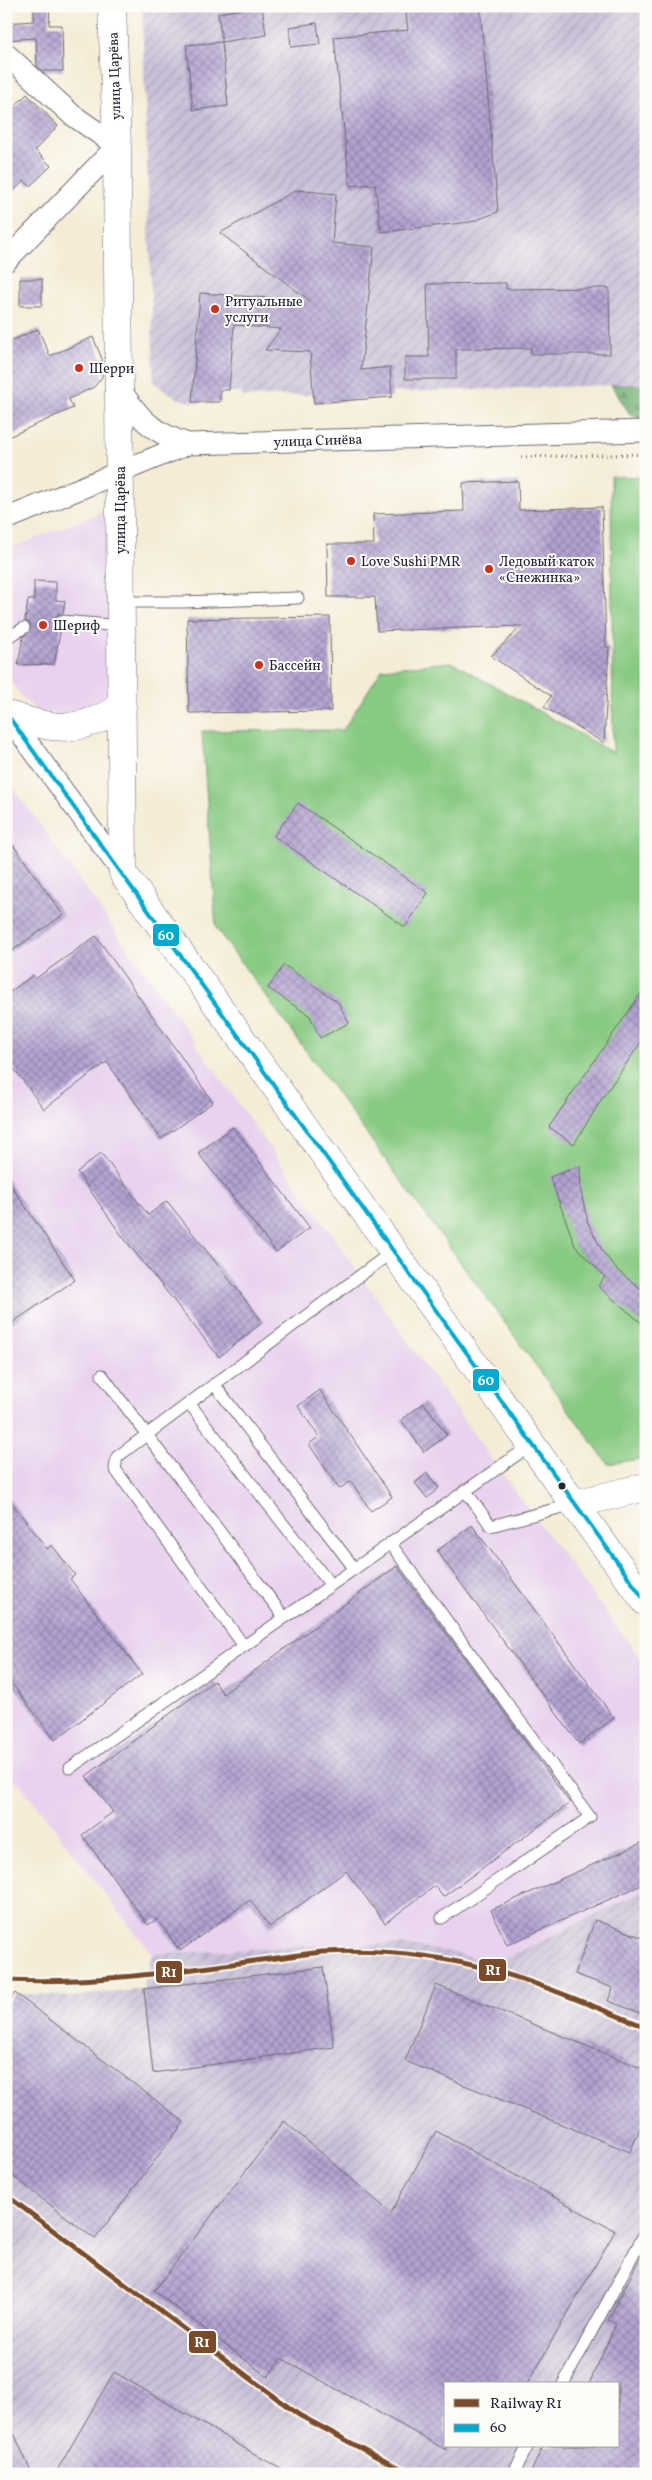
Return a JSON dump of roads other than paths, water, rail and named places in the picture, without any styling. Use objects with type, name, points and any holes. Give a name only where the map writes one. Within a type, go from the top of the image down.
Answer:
[{"type":"main road","name":"улица Царёва","points":[[112,6],[117,146],[123,873]]},
{"type":"main road","points":[[7,714],[42,726],[68,728],[104,718],[122,707]]},
{"type":"main road","points":[[123,873],[531,1445],[646,1602]]},
{"type":"main road","points":[[574,1504],[646,1487]]},
{"type":"street","points":[[6,54],[71,114],[117,146],[6,261]]},
{"type":"street","points":[[119,388],[133,408],[148,424],[166,437],[188,444]]},
{"type":"street","name":"улица Синёва","points":[[6,519],[120,474],[188,444],[646,431]]},
{"type":"street","points":[[7,714],[123,873]]},
{"type":"lane","points":[[62,621],[121,614],[182,602],[298,598]]},
{"type":"lane","points":[[6,638],[24,628]]},
{"type":"lane","points":[[244,1646],[115,1469],[117,1457],[393,1251]]},
{"type":"lane","points":[[102,1376],[148,1434],[284,1617]]},
{"type":"lane","points":[[214,1384],[354,1568]]},
{"type":"lane","points":[[190,1403],[330,1584]]},
{"type":"lane","points":[[70,1768],[464,1490],[531,1445]]},
{"type":"lane","points":[[464,1490],[491,1526],[574,1504]]},
{"type":"lane","points":[[390,1543],[590,1817],[442,1918]]},
{"type":"lane","points":[[564,2382],[646,2232]]},
{"type":"lane","points":[[513,2474],[527,2448]]},
{"type":"rail line","name":"R1","points":[[6,1980],[85,1980],[164,1973],[322,1952],[387,1952],[431,1957],[495,1971],[552,1990],[646,2027]]},
{"type":"rail line","name":"R1","points":[[6,2195],[299,2415],[409,2474]]},
{"type":"place","name":"Ритуальные услуги","points":[[215,309]]},
{"type":"place","name":"Шерри","points":[[79,368]]},
{"type":"place","name":"Love Sushi PMR","points":[[351,561]]},
{"type":"place","name":"Ледовый каток «Снежинка»","points":[[489,569]]},
{"type":"place","name":"Шериф","points":[[43,625]]},
{"type":"place","name":"Бассейн","points":[[259,665]]}]
